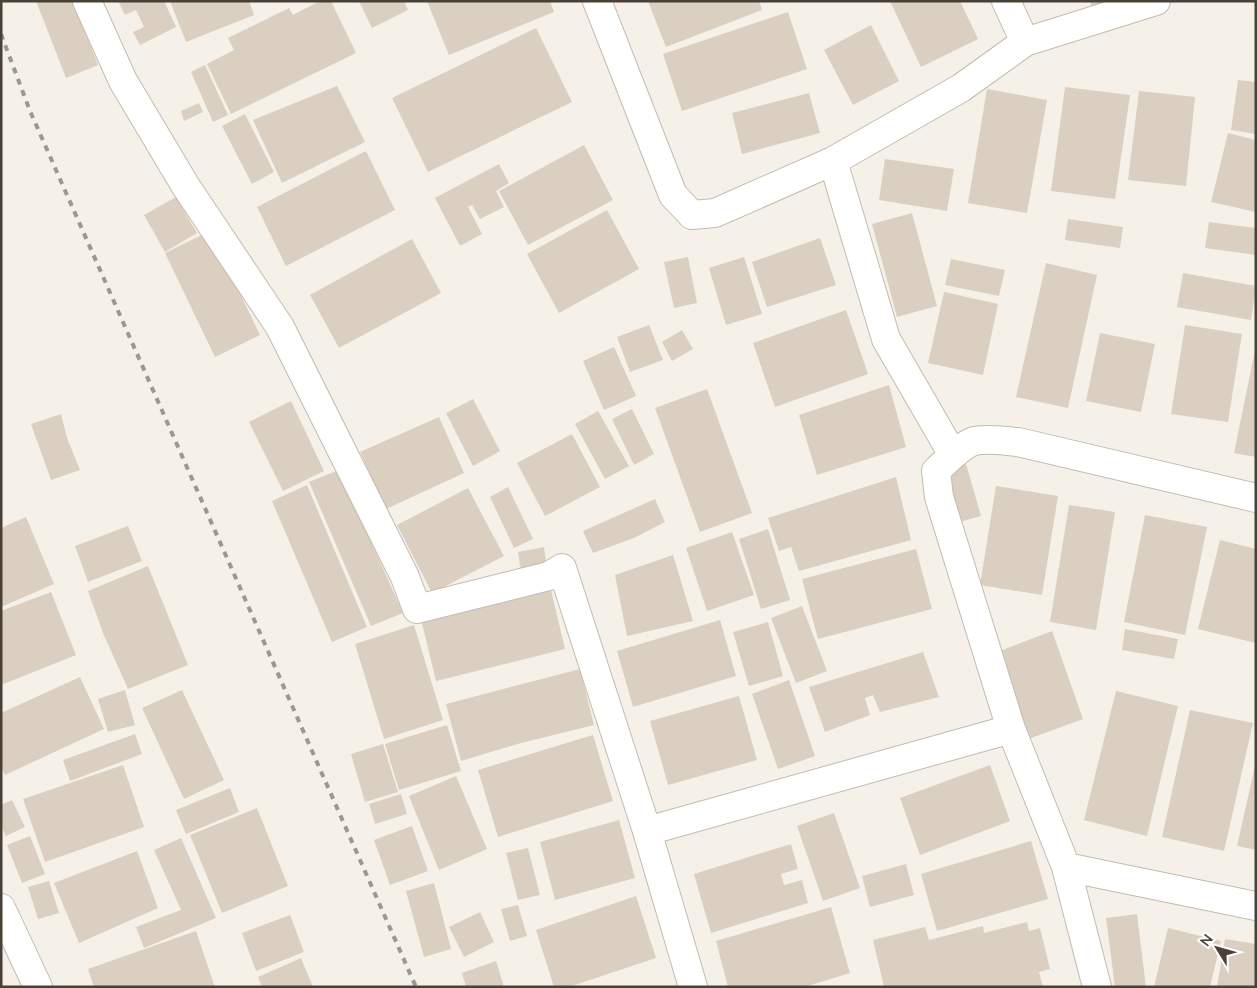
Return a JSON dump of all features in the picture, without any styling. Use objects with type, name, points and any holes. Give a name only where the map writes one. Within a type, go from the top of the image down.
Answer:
[{"type":"street","points":[[88,1],[123,81],[185,185],[280,327],[405,577],[417,609],[549,576],[562,568],[647,831],[693,987]]},
{"type":"street","points":[[597,1],[673,195],[692,215],[715,213],[833,162],[961,88],[1025,42],[1156,1]]},
{"type":"street","points":[[1006,1],[1025,42]]},
{"type":"street","points":[[833,162],[886,339],[953,455]]},
{"type":"street","points":[[1097,987],[1066,867],[1011,729],[939,497],[936,471],[953,455],[973,442],[1001,440],[1018,442],[1256,498]]},
{"type":"street","points":[[647,831],[1011,729]]},
{"type":"street","points":[[1066,867],[1256,906]]},
{"type":"street","points":[[1,908],[38,987]]},
{"type":"building","points":[[36,1],[73,1],[98,65],[66,78]]},
{"type":"building","points":[[118,1],[164,1],[176,27],[140,45],[133,32],[144,27],[136,10],[125,15]]},
{"type":"building","points":[[170,1],[249,1],[254,15],[186,42]]},
{"type":"building","points":[[320,1],[331,1],[356,53],[231,114],[207,64],[234,50],[228,38],[289,8],[293,15]]},
{"type":"building","points":[[359,1],[404,1],[408,10],[372,28]]},
{"type":"building","points":[[427,1],[550,1],[554,12],[449,55]]},
{"type":"building","points":[[648,1],[759,1],[762,10],[666,47]]},
{"type":"building","points":[[890,1],[960,1],[978,39],[921,67]]},
{"type":"building","points":[[1090,1],[1128,1],[1093,12]]},
{"type":"building","points":[[788,12],[807,69],[682,111],[663,54]]},
{"type":"building","points":[[871,25],[899,81],[853,105],[824,50]]},
{"type":"building","points":[[536,28],[572,102],[428,172],[392,98]]},
{"type":"building","points":[[205,65],[228,115],[213,122],[191,72]]},
{"type":"building","points":[[1238,80],[1256,82],[1256,134],[1231,130]]},
{"type":"building","points":[[337,86],[365,142],[282,183],[253,120]]},
{"type":"building","points":[[1065,87],[1130,95],[1115,199],[1051,191]]},
{"type":"building","points":[[987,89],[1047,100],[1027,213],[968,203]]},
{"type":"building","points":[[1139,91],[1195,97],[1186,186],[1128,180]]},
{"type":"building","points":[[809,93],[820,133],[742,154],[732,113]]},
{"type":"building","points":[[199,103],[203,112],[184,121],[181,111]]},
{"type":"building","points":[[245,114],[274,172],[252,184],[222,126]]},
{"type":"building","points":[[1228,133],[1256,140],[1256,212],[1211,202]]},
{"type":"building","points":[[584,145],[613,200],[528,245],[499,191]]},
{"type":"building","points":[[366,151],[395,210],[286,266],[257,207]]},
{"type":"building","points":[[885,159],[954,169],[947,211],[879,200]]},
{"type":"building","points":[[499,164],[509,183],[496,191],[504,207],[480,219],[472,205],[468,207],[482,234],[460,246],[435,198]]},
{"type":"building","points":[[176,197],[197,233],[165,252],[144,215]]},
{"type":"building","points":[[607,210],[639,269],[559,313],[527,254]]},
{"type":"building","points":[[912,213],[937,306],[897,317],[872,224]]},
{"type":"building","points":[[1068,219],[1123,227],[1120,248],[1065,240]]},
{"type":"building","points":[[1209,222],[1256,228],[1256,255],[1205,248]]},
{"type":"building","points":[[210,231],[260,335],[215,357],[165,253]]},
{"type":"building","points":[[820,238],[836,285],[767,307],[752,262]]},
{"type":"building","points":[[412,239],[441,293],[339,348],[310,295]]},
{"type":"building","points":[[688,257],[697,303],[674,308],[664,262]]},
{"type":"building","points":[[744,257],[762,314],[726,325],[709,268]]},
{"type":"building","points":[[951,259],[1005,270],[999,296],[945,285]]},
{"type":"building","points":[[1046,263],[1097,275],[1068,408],[1016,397]]},
{"type":"building","points":[[1183,273],[1256,286],[1251,320],[1177,307]]},
{"type":"building","points":[[944,292],[998,304],[983,375],[928,363]]},
{"type":"building","points":[[846,310],[868,374],[775,407],[753,343]]},
{"type":"building","points":[[649,325],[663,360],[630,372],[617,337]]},
{"type":"building","points":[[1185,325],[1242,334],[1228,422],[1171,414]]},
{"type":"building","points":[[682,330],[693,349],[672,361],[662,342]]},
{"type":"building","points":[[1100,333],[1155,344],[1141,412],[1086,401]]},
{"type":"building","points":[[614,347],[636,396],[604,410],[583,361]]},
{"type":"building","points":[[1256,350],[1256,457],[1234,453]]},
{"type":"building","points":[[889,385],[906,447],[817,475],[799,415]]},
{"type":"building","points":[[707,389],[752,513],[700,532],[655,408]]},
{"type":"building","points":[[473,399],[500,451],[473,466],[446,413]]},
{"type":"building","points":[[291,401],[324,471],[283,491],[249,422]]},
{"type":"building","points":[[632,409],[654,454],[634,465],[612,419]]},
{"type":"building","points":[[598,411],[629,466],[605,479],[575,424]]},
{"type":"building","points":[[61,414],[67,438],[80,470],[51,480],[31,424]]},
{"type":"building","points":[[439,417],[464,473],[386,509],[360,452]]},
{"type":"building","points":[[572,434],[600,487],[545,516],[517,463]]},
{"type":"building","points":[[966,464],[981,516],[956,523],[941,472]]},
{"type":"building","points":[[339,470],[403,613],[371,626],[309,482]]},
{"type":"building","points":[[896,477],[911,540],[799,571],[791,547],[779,551],[768,518]]},
{"type":"building","points":[[307,485],[367,627],[332,642],[272,501]]},
{"type":"building","points":[[996,486],[1058,496],[1042,595],[980,585]]},
{"type":"building","points":[[508,487],[533,539],[514,548],[490,497]]},
{"type":"building","points":[[468,488],[504,556],[432,593],[397,525]]},
{"type":"building","points":[[655,499],[665,522],[634,538],[593,553],[583,531]]},
{"type":"building","points":[[1069,505],[1115,512],[1096,630],[1050,622]]},
{"type":"building","points":[[1145,515],[1207,527],[1185,635],[1124,622]]},
{"type":"building","points":[[26,517],[54,584],[1,607],[1,528]]},
{"type":"building","points":[[128,526],[142,561],[88,582],[75,546]]},
{"type":"building","points":[[768,529],[790,600],[761,609],[739,539]]},
{"type":"building","points":[[732,532],[754,595],[707,611],[686,548]]},
{"type":"building","points":[[1220,540],[1256,549],[1256,643],[1198,629]]},
{"type":"building","points":[[544,547],[547,568],[521,572],[518,552]]},
{"type":"building","points":[[916,549],[932,609],[818,639],[802,579]]},
{"type":"building","points":[[673,555],[693,621],[627,636],[615,575]]},
{"type":"building","points":[[148,566],[188,665],[128,689],[103,633],[88,591]]},
{"type":"building","points":[[549,582],[565,649],[436,681],[420,615]]},
{"type":"building","points":[[51,592],[76,655],[1,685],[1,611]]},
{"type":"building","points":[[802,606],[827,671],[796,683],[771,618]]},
{"type":"building","points":[[720,620],[736,676],[633,707],[617,651]]},
{"type":"building","points":[[768,622],[783,676],[749,686],[733,632]]},
{"type":"building","points":[[414,625],[443,720],[384,739],[355,644]]},
{"type":"building","points":[[1125,629],[1178,639],[1174,659],[1122,650]]},
{"type":"building","points":[[1052,631],[1083,719],[1023,741],[992,654]]},
{"type":"building","points":[[923,652],[939,697],[880,712],[873,695],[865,698],[870,715],[825,732],[809,687]]},
{"type":"building","points":[[580,669],[594,725],[521,743],[461,761],[446,704]]},
{"type":"building","points":[[80,677],[104,729],[5,775],[1,767],[1,713]]},
{"type":"building","points":[[789,680],[815,756],[778,769],[752,694]]},
{"type":"building","points":[[125,690],[135,725],[108,732],[98,699]]},
{"type":"building","points":[[182,690],[224,780],[184,799],[142,708]]},
{"type":"building","points":[[1116,691],[1178,706],[1147,836],[1084,820]]},
{"type":"building","points":[[739,696],[757,760],[668,785],[650,721]]},
{"type":"building","points":[[1190,710],[1253,723],[1224,851],[1162,837]]},
{"type":"building","points":[[447,725],[461,771],[399,790],[385,744]]},
{"type":"building","points":[[135,734],[142,754],[70,781],[63,760]]},
{"type":"building","points":[[593,735],[613,801],[498,837],[478,770]]},
{"type":"building","points":[[383,744],[398,792],[365,802],[351,754]]},
{"type":"building","points":[[123,765],[144,827],[45,862],[23,799]]},
{"type":"building","points":[[990,765],[1010,821],[920,855],[900,798]]},
{"type":"building","points":[[1256,766],[1256,850],[1237,846]]},
{"type":"building","points":[[456,776],[487,849],[439,870],[409,796]]},
{"type":"building","points":[[230,788],[239,812],[186,834],[176,810]]},
{"type":"building","points":[[401,794],[407,814],[375,824],[369,804]]},
{"type":"building","points":[[12,800],[25,827],[6,836],[1,826],[1,805]]},
{"type":"building","points":[[257,808],[288,886],[222,913],[190,835]]},
{"type":"building","points":[[834,813],[860,888],[823,901],[797,826]]},
{"type":"building","points":[[619,820],[635,878],[555,900],[540,842]]},
{"type":"building","points":[[412,826],[428,871],[390,885],[374,840]]},
{"type":"building","points":[[30,836],[45,874],[22,883],[7,845]]},
{"type":"building","points":[[181,838],[216,918],[144,948],[136,927],[181,910],[154,850]]},
{"type":"building","points":[[1031,841],[1048,899],[937,931],[921,874]]},
{"type":"building","points":[[791,844],[798,869],[781,874],[784,885],[802,880],[808,903],[711,933],[694,874]]},
{"type":"building","points":[[528,848],[540,895],[518,900],[506,853]]},
{"type":"building","points":[[137,851],[158,908],[79,943],[54,883]]},
{"type":"building","points":[[906,864],[914,895],[870,907],[862,876]]},
{"type":"building","points":[[49,881],[59,913],[38,919],[28,887]]},
{"type":"building","points":[[434,883],[451,949],[424,957],[406,891]]},
{"type":"building","points":[[636,896],[656,958],[569,987],[554,987],[536,930]]},
{"type":"building","points":[[518,905],[527,936],[510,941],[501,909]]},
{"type":"building","points":[[831,907],[850,973],[804,987],[728,987],[716,941]]},
{"type":"building","points":[[480,912],[494,942],[464,957],[449,927]]},
{"type":"building","points":[[1137,914],[1146,987],[1115,987],[1106,918]]},
{"type":"building","points":[[290,915],[304,952],[256,971],[242,933]]},
{"type":"building","points":[[1027,922],[1029,931],[1040,928],[1050,969],[1039,972],[1043,987],[884,987],[873,940],[925,927],[929,940],[983,926],[984,933]]},
{"type":"building","points":[[1168,928],[1221,941],[1210,987],[1154,987]]},
{"type":"building","points":[[196,931],[215,987],[94,987],[88,969]]},
{"type":"building","points":[[1225,939],[1256,944],[1256,987],[1217,987]]},
{"type":"building","points":[[301,958],[313,987],[262,987],[258,977]]},
{"type":"building","points":[[496,961],[504,987],[466,987],[462,973]]},
{"type":"railway","points":[[1,34],[30,111],[416,987]]}]
